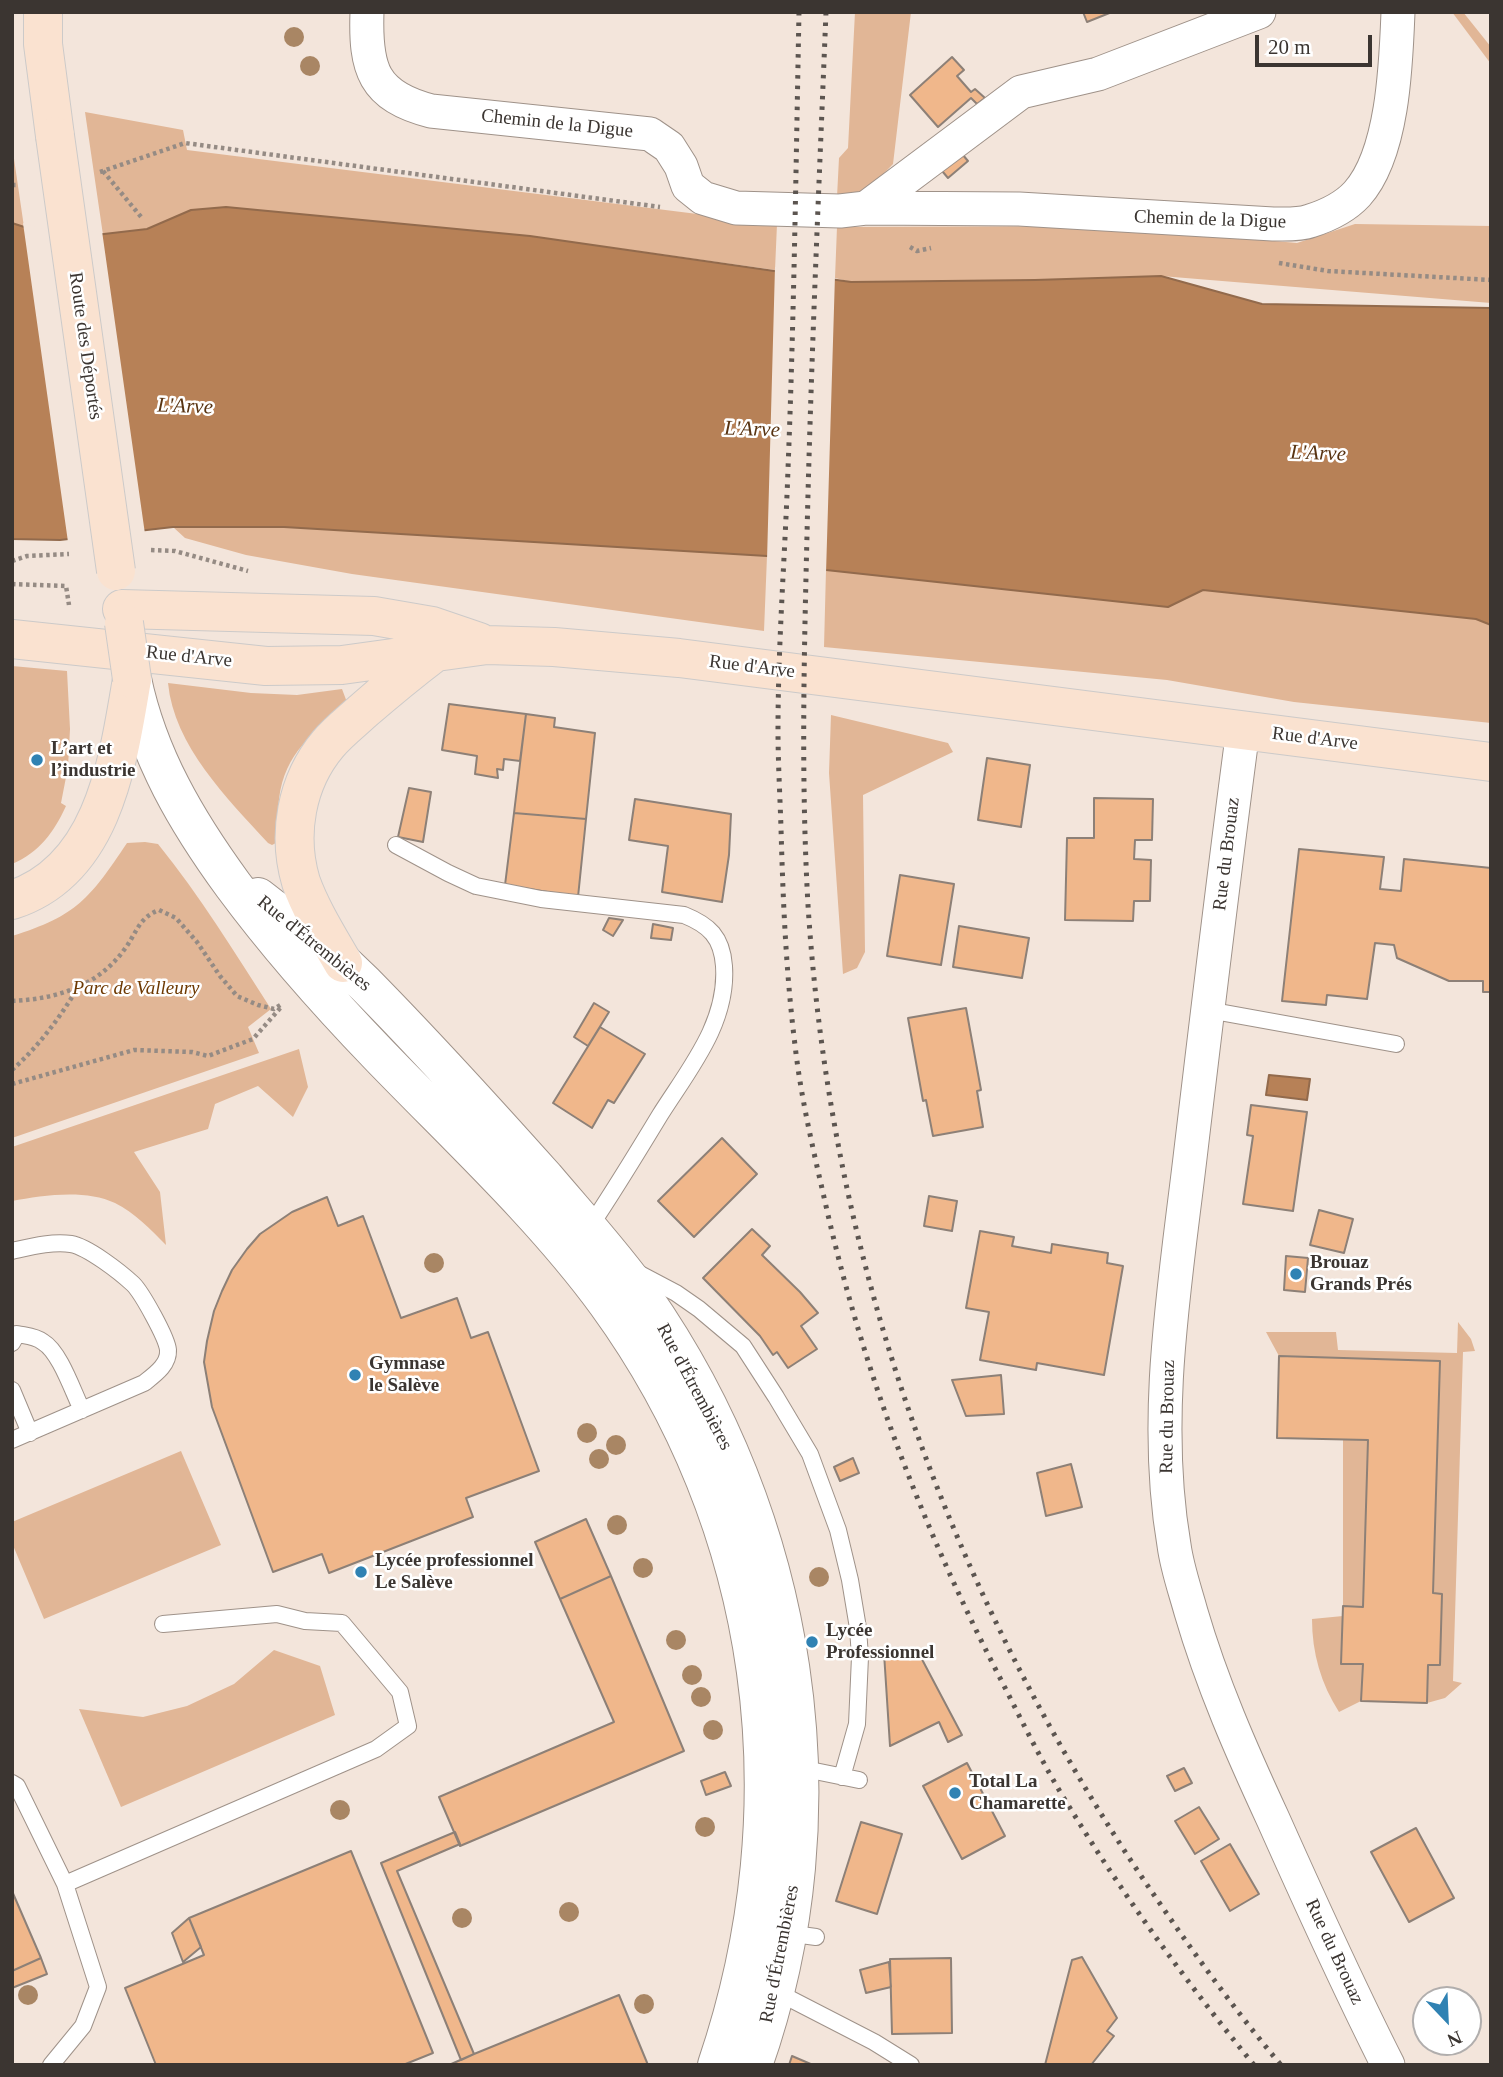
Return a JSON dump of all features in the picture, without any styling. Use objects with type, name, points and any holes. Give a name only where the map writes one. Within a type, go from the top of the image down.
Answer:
[{"type":"main road","name":"Route des Déportés","points":[[12,900],[52,879],[78,852],[110,785],[132,679],[55,135],[49,23]]},
{"type":"main road","points":[[123,616],[374,616],[432,626],[487,645]]},
{"type":"main road","name":"Rue d'Arve","points":[[12,639],[266,666],[304,667],[342,665],[487,645],[554,647],[679,658],[1491,762]]},
{"type":"main road","points":[[343,963],[311,904],[296,858],[294,834],[303,787],[327,745],[401,678],[435,652]]},
{"type":"main road","name":"Rue d'Étrembières","points":[[132,679],[138,708],[159,763],[189,822],[265,929],[310,981],[576,1239],[615,1260],[655,1315],[695,1381],[729,1449],[756,1518],[777,1593],[796,1706],[800,1768],[798,1850],[779,1932],[759,1983],[717,2065]]},
{"type":"main road","name":"Rue d'Étrembières","points":[[225,874],[343,963],[425,1046],[576,1239],[608,1304],[670,1403],[702,1473],[723,1530],[736,1573],[756,1670],[764,1759],[763,1838],[779,1932]]},
{"type":"main road","name":"Rue d'Étrembières","points":[[753,2065],[759,1983]]},
{"type":"street","name":"Chemin de la Digue","points":[[367,12],[366,39],[370,61],[377,78],[391,95],[408,105],[431,111],[650,134],[669,147],[681,166],[688,186],[703,198],[736,208],[841,211],[866,208],[1019,209],[1273,224],[1308,222],[1336,210],[1356,195],[1373,171],[1385,133],[1396,62],[1398,12]]},
{"type":"street","points":[[866,208],[1021,92],[1098,74],[1259,12]]},
{"type":"street","name":"Rue du Brouaz","points":[[1243,730],[1167,1361],[1165,1456],[1168,1503],[1174,1549],[1196,1630],[1220,1698],[1252,1775],[1348,1985],[1388,2065]]},
{"type":"lane","points":[[396,845],[447,873],[487,888],[541,899],[684,915],[702,922],[719,943],[725,979],[723,1000],[710,1036],[608,1200],[576,1239]]},
{"type":"lane","points":[[1208,1010],[1396,1044]]},
{"type":"lane","points":[[12,1251],[43,1244],[72,1244],[103,1260],[135,1286],[164,1335],[169,1352],[162,1368],[144,1383],[12,1440]]},
{"type":"lane","points":[[615,1260],[691,1304],[743,1346],[810,1454],[838,1530],[858,1628],[860,1657],[857,1724],[842,1777]]},
{"type":"lane","points":[[14,1334],[33,1336],[47,1343],[59,1361],[82,1410]]},
{"type":"lane","points":[[12,1390],[30,1433]]},
{"type":"lane","points":[[65,1884],[376,1749],[408,1726],[400,1692],[342,1623],[305,1621],[277,1614],[163,1625]]},
{"type":"lane","points":[[800,1768],[859,1780]]},
{"type":"lane","points":[[12,1783],[17,1786],[65,1884],[98,1987],[83,2026],[51,2065]]},
{"type":"lane","points":[[759,1983],[874,2042],[911,2065]]},
{"type":"path","points":[[93,174],[185,143],[670,209]]},
{"type":"path","points":[[103,171],[142,218]]},
{"type":"path","points":[[12,561],[27,556],[69,554]]},
{"type":"path","points":[[12,583],[66,586],[69,610]]},
{"type":"path","points":[[12,1002],[42,999],[77,988],[100,975],[131,940],[142,920],[159,910],[176,918],[237,996],[258,1006],[274,1009],[287,1000],[254,1039],[208,1056],[192,1052],[134,1050],[12,1084]]},
{"type":"path","points":[[12,1070],[48,1032],[77,988]]},
{"type":"green space","points":[[855,12],[911,12],[893,164],[866,192],[837,197],[839,158],[848,148]]},
{"type":"green space","points":[[1452,12],[1463,12],[1491,47],[1491,64]]},
{"type":"green space","points":[[85,112],[183,130],[187,150],[777,224],[775,270],[530,236],[191,210],[147,229],[103,235]]},
{"type":"green space","points":[[12,145],[24,227],[12,223]]},
{"type":"green space","points":[[1355,224],[1491,226],[1491,303],[1161,276],[851,282],[835,278],[837,227],[1103,226],[1297,243]]},
{"type":"green space","points":[[173,527],[284,527],[767,556],[764,631],[352,574],[246,555],[185,538]]},
{"type":"green space","points":[[826,570],[1167,607],[1203,590],[1476,619],[1491,625],[1491,723],[1294,702],[1167,680],[824,647]]},
{"type":"green space","points":[[12,666],[67,671],[70,729],[68,767],[61,803],[66,806],[45,840],[31,854],[12,864]]},
{"type":"green space","points":[[168,683],[251,693],[297,695],[342,689],[348,705],[312,735],[287,768],[279,799],[276,843],[268,843],[205,770],[180,728]]},
{"type":"green space","points":[[831,715],[948,743],[953,752],[863,795],[865,952],[857,968],[843,974],[829,773]]},
{"type":"green space","name":"Parc de Valleury","points":[[127,843],[158,844],[217,925],[271,1009],[248,1027],[259,1053],[12,1138],[12,936],[52,921],[80,903],[103,878]]},
{"type":"green space","points":[[299,1049],[308,1087],[293,1117],[258,1086],[215,1104],[208,1129],[134,1152],[160,1192],[166,1245],[129,1212],[104,1199],[64,1194],[12,1201],[12,1147]]},
{"type":"green space","points":[[1458,1322],[1471,1339],[1475,1351],[1463,1352],[1453,1681],[1462,1683],[1445,1698],[1427,1703],[1428,1665],[1440,1665],[1442,1594],[1433,1593],[1440,1361],[1279,1356],[1266,1332],[1336,1332],[1338,1350],[1457,1353]]},
{"type":"green space","points":[[1343,1439],[1368,1440],[1363,1607],[1343,1606]]},
{"type":"green space","points":[[181,1451],[221,1545],[44,1619],[12,1543],[12,1522]]},
{"type":"green space","points":[[1343,1616],[1341,1664],[1363,1664],[1361,1701],[1339,1712],[1319,1668],[1312,1619]]},
{"type":"green space","points":[[274,1650],[320,1666],[335,1715],[121,1807],[79,1709],[143,1717],[187,1706],[234,1684]]},
{"type":"water","name":"L'Arve","points":[[226,207],[530,236],[851,282],[1161,276],[1262,304],[1491,308],[1491,625],[1476,619],[1203,590],[1168,607],[826,570],[767,556],[284,527],[173,527],[60,540],[12,539],[12,223],[61,239],[147,229],[191,210]]},
{"type":"water","points":[[1269,1075],[1310,1079],[1307,1100],[1266,1095]]},
{"type":"pier","points":[[23,223],[61,235],[102,231],[145,534],[68,542]]},
{"type":"pier","points":[[775,267],[835,275],[826,573],[767,560]]},
{"type":"building","points":[[1083,12],[1112,12],[1087,22]]},
{"type":"building","points":[[952,57],[964,70],[957,76],[971,92],[975,89],[985,98],[977,104],[971,98],[938,127],[910,95]]},
{"type":"building","points":[[957,148],[968,161],[948,178],[937,165]]},
{"type":"building","points":[[449,704],[526,714],[520,761],[504,759],[503,770],[497,769],[498,778],[475,774],[477,756],[442,750]]},
{"type":"building","points":[[526,714],[555,718],[554,727],[595,733],[586,819],[514,813]]},
{"type":"building","points":[[987,758],[1030,765],[1021,827],[978,820]]},
{"type":"building","points":[[409,788],[431,792],[423,842],[398,837]]},
{"type":"building","points":[[1094,798],[1153,799],[1152,840],[1135,840],[1134,859],[1151,860],[1150,901],[1134,901],[1133,921],[1065,920],[1067,838],[1094,838]]},
{"type":"building","points":[[635,799],[731,814],[729,855],[722,902],[662,892],[668,846],[629,840]]},
{"type":"building","points":[[514,813],[586,819],[578,897],[505,885]]},
{"type":"building","points":[[1299,849],[1384,857],[1380,889],[1401,891],[1404,859],[1491,868],[1491,992],[1483,992],[1483,981],[1449,981],[1397,958],[1394,945],[1375,943],[1367,999],[1327,995],[1326,1005],[1282,1001]]},
{"type":"building","points":[[900,875],[954,884],[941,965],[887,956]]},
{"type":"building","points":[[609,918],[623,920],[613,936],[603,930]]},
{"type":"building","points":[[653,924],[673,928],[671,940],[651,938]]},
{"type":"building","points":[[959,926],[1029,938],[1022,978],[953,967]]},
{"type":"building","points":[[594,1003],[609,1012],[588,1046],[574,1037]]},
{"type":"building","points":[[966,1008],[981,1090],[977,1091],[983,1127],[933,1136],[926,1100],[923,1101],[908,1018]]},
{"type":"building","points":[[600,1027],[645,1054],[614,1103],[608,1100],[592,1128],[553,1103]]},
{"type":"building","points":[[1251,1105],[1307,1112],[1293,1211],[1243,1204],[1253,1136],[1247,1135]]},
{"type":"building","points":[[722,1138],[757,1174],[694,1237],[658,1201]]},
{"type":"building","points":[[929,1196],[957,1201],[952,1231],[924,1226]]},
{"type":"building","name":"Gymnase le Salève","points":[[327,1197],[338,1226],[363,1216],[401,1318],[457,1298],[471,1338],[488,1332],[539,1471],[466,1498],[473,1517],[329,1573],[322,1554],[273,1572],[212,1407],[204,1362],[207,1341],[222,1291],[232,1270],[247,1249],[260,1234],[292,1212]]},
{"type":"building","points":[[1319,1210],[1353,1219],[1344,1253],[1310,1245]]},
{"type":"building","points":[[752,1229],[770,1246],[762,1255],[818,1313],[801,1326],[817,1349],[788,1368],[777,1352],[773,1355],[760,1336],[703,1278]]},
{"type":"building","points":[[980,1231],[1014,1237],[1012,1246],[1051,1253],[1052,1244],[1108,1253],[1107,1263],[1123,1266],[1104,1375],[1037,1363],[1036,1370],[980,1360],[989,1312],[966,1308]]},
{"type":"building","name":"Brouaz Grands Prés","points":[[1286,1256],[1308,1258],[1305,1292],[1284,1290]]},
{"type":"building","points":[[1279,1356],[1440,1361],[1433,1593],[1442,1594],[1440,1665],[1428,1665],[1427,1703],[1361,1701],[1363,1664],[1341,1664],[1343,1606],[1363,1607],[1368,1440],[1277,1438]]},
{"type":"building","points":[[1001,1375],[1004,1414],[966,1416],[952,1380]]},
{"type":"building","points":[[853,1458],[859,1473],[840,1481],[834,1467]]},
{"type":"building","points":[[1071,1464],[1082,1507],[1046,1516],[1037,1473]]},
{"type":"building","points":[[586,1519],[611,1576],[560,1599],[535,1542]]},
{"type":"building","points":[[611,1576],[684,1751],[460,1846],[439,1797],[614,1722],[560,1599]]},
{"type":"building","points":[[916,1648],[962,1735],[948,1742],[939,1722],[890,1746],[884,1653]]},
{"type":"building","points":[[967,1763],[1005,1836],[962,1859],[923,1786]]},
{"type":"building","points":[[1184,1768],[1192,1783],[1175,1791],[1167,1776]]},
{"type":"building","points":[[725,1772],[731,1786],[706,1795],[701,1781]]},
{"type":"building","points":[[1199,1807],[1219,1839],[1195,1854],[1175,1821]]},
{"type":"building","points":[[861,1822],[902,1834],[877,1914],[836,1901]]},
{"type":"building","points":[[1416,1828],[1454,1898],[1409,1922],[1371,1852]]},
{"type":"building","points":[[455,1832],[460,1844],[397,1871],[474,2054],[461,2060],[381,1863]]},
{"type":"building","points":[[1230,1844],[1259,1894],[1230,1911],[1201,1861]]},
{"type":"building","points":[[351,1851],[433,2053],[403,2065],[156,2065],[125,1988],[204,1955],[189,1918]]},
{"type":"building","points":[[12,1891],[41,1958],[12,1971]]},
{"type":"building","points":[[189,1918],[201,1947],[183,1962],[172,1933]]},
{"type":"building","points":[[1082,1957],[1117,2018],[1107,2031],[1114,2036],[1091,2065],[1045,2065],[1072,1960]]},
{"type":"building","points":[[41,1958],[47,1974],[12,1988],[12,1971]]},
{"type":"building","points":[[951,1958],[952,2033],[892,2034],[890,1959]]},
{"type":"building","points":[[889,1962],[891,1987],[866,1993],[860,1970]]},
{"type":"building","points":[[619,1995],[648,2065],[449,2065],[474,2054]]},
{"type":"building","points":[[792,2056],[813,2065],[789,2065]]},
{"type":"railway","points":[[799,12],[792,355],[778,742],[789,991],[808,1126],[841,1267],[876,1387],[919,1503],[970,1618],[1041,1759],[1091,1842],[1158,1940],[1254,2065]]},
{"type":"railway","points":[[826,12],[809,469],[804,812],[808,905],[821,1041],[844,1174],[876,1304],[916,1431],[965,1555],[1023,1676],[1089,1794],[1163,1908],[1220,1988],[1281,2065]]},
{"type":"place","name":"L’art et l’industrie","points":[[37,760]]},
{"type":"place","name":"Brouaz Grands Prés","points":[[1296,1274]]},
{"type":"place","name":"Gymnase le Salève","points":[[355,1375]]},
{"type":"place","name":"Lycée professionnel Le Salève","points":[[361,1572]]},
{"type":"place","name":"Lycée Professionnel","points":[[812,1642]]},
{"type":"place","name":"Total La Chamarette","points":[[955,1793]]}]
